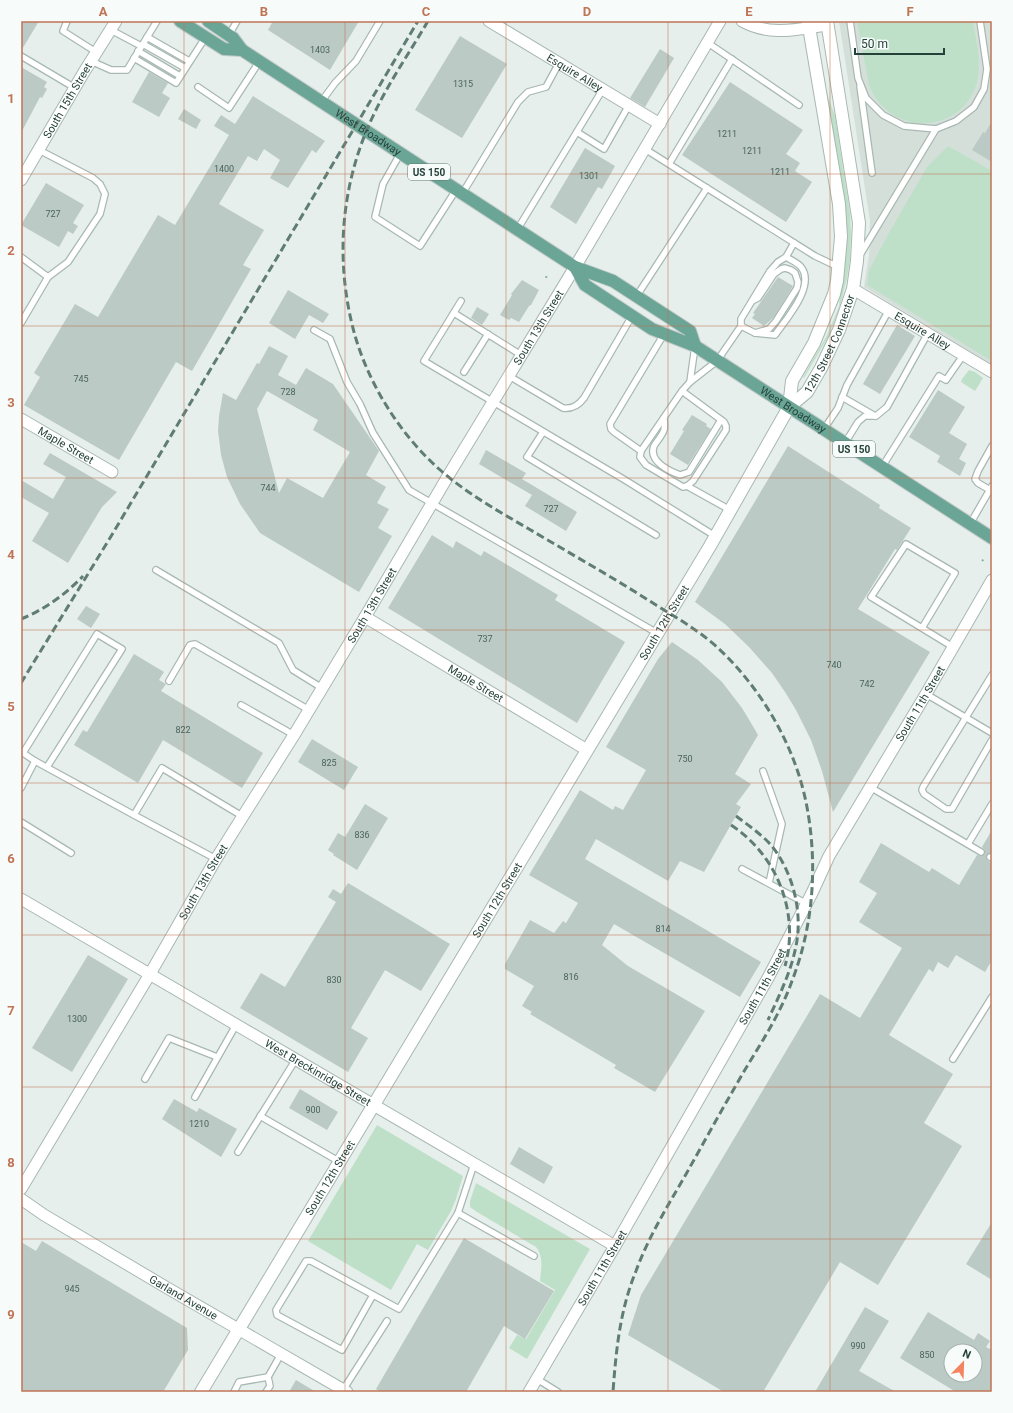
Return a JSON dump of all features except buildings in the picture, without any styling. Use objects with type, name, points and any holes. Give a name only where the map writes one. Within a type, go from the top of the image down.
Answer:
[{"type":"main road","points":[[180,21],[224,50],[242,50]]},
{"type":"main road","name":"West Broadway","points":[[208,21],[233,38],[242,50],[259,62],[517,230],[575,267],[612,281],[690,331],[695,346]]},
{"type":"main road","name":"West Broadway","points":[[575,267],[584,285],[652,328],[695,346],[992,538]]},
{"type":"street","name":"Esquire Alley","points":[[489,21],[660,124]]},
{"type":"street","name":"South 13th Street","points":[[21,1189],[150,974],[242,816],[294,735],[365,617],[432,503],[575,267],[720,21]]},
{"type":"street","points":[[742,21],[759,28],[771,30],[794,30],[808,24],[827,23]]},
{"type":"street","name":"12th Street Connector","points":[[789,407],[807,392],[821,368],[839,330],[853,288],[857,261],[859,223],[827,23]]},
{"type":"street","name":"12th Street Connector","points":[[789,407],[792,381],[814,343],[830,306],[837,280],[841,237],[839,204],[808,24]]},
{"type":"street","name":"South 15th Street","points":[[22,178],[113,25]]},
{"type":"street","name":"Esquire Alley","points":[[853,288],[992,372]]},
{"type":"street","name":"South 12th Street","points":[[202,1392],[715,536],[789,407]]},
{"type":"street","name":"Maple Street","points":[[21,419],[112,472]]},
{"type":"street","name":"South 11th Street","points":[[529,1392],[615,1246],[768,978],[807,904],[829,856],[992,580]]},
{"type":"street","name":"Maple Street","points":[[365,617],[587,750]]},
{"type":"street","name":"West Breckinridge Street","points":[[21,899],[615,1246]]},
{"type":"street","name":"Garland Avenue","points":[[21,1199],[44,1215],[345,1391]]},
{"type":"lane","points":[[67,21],[63,31],[111,70],[127,70],[157,21]]},
{"type":"lane","points":[[229,35],[237,21]]},
{"type":"lane","points":[[321,103],[334,83],[356,61],[380,21]]},
{"type":"lane","points":[[850,21],[872,173]]},
{"type":"lane","points":[[858,78],[866,98],[883,115],[904,126],[936,129],[956,121],[974,107],[984,89],[987,69],[980,21]]},
{"type":"lane","points":[[113,25],[180,76]]},
{"type":"lane","points":[[147,37],[189,61]]},
{"type":"lane","points":[[134,58],[176,83],[205,38]]},
{"type":"lane","points":[[708,42],[799,105]]},
{"type":"lane","points":[[141,47],[185,68]]},
{"type":"lane","points":[[21,56],[75,88]]},
{"type":"lane","points":[[669,164],[732,58]]},
{"type":"lane","points":[[198,87],[229,108],[259,62]]},
{"type":"lane","points":[[400,154],[383,184],[375,217],[420,246],[459,192],[518,102],[528,92],[546,87],[559,63]]},
{"type":"lane","points":[[517,230],[603,89]]},
{"type":"lane","points":[[577,132],[604,149],[629,105]]},
{"type":"lane","points":[[857,261],[936,129]]},
{"type":"lane","points":[[645,149],[815,256],[838,267]]},
{"type":"lane","points":[[21,323],[48,277],[68,262],[100,214],[105,194],[100,184],[93,178],[40,150]]},
{"type":"lane","points":[[636,297],[707,188]]},
{"type":"lane","points":[[730,510],[687,486],[683,487],[646,465],[640,457],[641,451],[682,391],[690,382],[717,361],[741,326],[741,319],[770,271],[778,262],[786,257],[794,243]]},
{"type":"lane","points":[[21,257],[48,277]]},
{"type":"lane","points":[[741,326],[755,333],[775,335],[804,292],[806,276],[801,266],[786,257]]},
{"type":"lane","points":[[752,301],[758,298],[777,271],[785,268],[795,273],[798,282],[797,288],[776,321],[769,329],[755,333]]},
{"type":"lane","points":[[461,301],[424,361],[625,480],[715,536]]},
{"type":"lane","points":[[824,429],[838,408],[847,385],[889,310]]},
{"type":"lane","points":[[454,313],[521,355]]},
{"type":"lane","points":[[509,376],[562,408],[576,406],[584,398],[632,316]]},
{"type":"lane","points":[[314,330],[330,339],[347,382],[360,404],[373,433],[409,490],[657,633]]},
{"type":"lane","points":[[845,443],[858,422],[865,416],[876,416],[887,407],[928,333]]},
{"type":"lane","points":[[464,372],[488,334]]},
{"type":"lane","points":[[641,451],[614,432],[611,429],[610,424],[664,334]]},
{"type":"lane","points":[[690,382],[695,346]]},
{"type":"lane","points":[[882,467],[939,376],[946,380],[964,354]]},
{"type":"lane","points":[[682,391],[721,420],[726,426],[726,430],[693,482],[687,486]]},
{"type":"lane","points":[[842,397],[876,416]]},
{"type":"lane","points":[[664,418],[665,430],[653,448],[654,458],[680,475],[689,472],[721,420]]},
{"type":"lane","points":[[543,432],[527,457],[656,535]]},
{"type":"lane","points":[[970,524],[991,488],[978,483],[976,479],[978,471],[992,446]]},
{"type":"lane","points":[[922,628],[955,573],[906,544],[871,597],[953,647]]},
{"type":"lane","points":[[156,570],[279,643],[293,670],[322,688]]},
{"type":"lane","points":[[47,767],[122,649],[97,634],[23,753],[35,761],[216,860]]},
{"type":"lane","points":[[169,680],[190,645],[195,644],[309,710]]},
{"type":"lane","points":[[992,675],[922,790],[924,794],[946,809],[952,809],[992,740]]},
{"type":"lane","points":[[926,694],[992,733]]},
{"type":"lane","points":[[241,705],[294,735]]},
{"type":"lane","points":[[21,788],[35,761]]},
{"type":"lane","points":[[134,814],[162,768],[242,816]]},
{"type":"lane","points":[[763,770],[782,824],[769,883]]},
{"type":"lane","points":[[870,787],[981,852]]},
{"type":"lane","points":[[968,844],[992,804]]},
{"type":"lane","points":[[21,822],[71,853]]},
{"type":"lane","points":[[742,869],[807,904]]},
{"type":"lane","points":[[953,1059],[992,997]]},
{"type":"lane","points":[[194,1097],[236,1024]]},
{"type":"lane","points":[[145,1079],[169,1038],[217,1057]]},
{"type":"lane","points":[[238,1152],[296,1059]]},
{"type":"lane","points":[[260,1116],[340,1162]]},
{"type":"lane","points":[[373,1295],[342,1350],[277,1315],[276,1310],[306,1262],[311,1261],[399,1309],[458,1213],[474,1164]]},
{"type":"lane","points":[[458,1213],[534,1256]]},
{"type":"lane","points":[[345,1391],[387,1321]]},
{"type":"lane","points":[[266,1392],[270,1386],[268,1377],[281,1354]]},
{"type":"lane","points":[[234,1392],[240,1382],[268,1377]]},
{"type":"lane","points":[[537,1379],[558,1392]]},
{"type":"path","points":[[982,561],[985,558]]},
{"type":"shaded area","points":[[839,21],[992,21],[992,365],[864,287],[869,255],[870,221]]},
{"type":"green space","points":[[857,21],[973,21],[979,67],[977,82],[969,100],[957,113],[942,120],[925,123],[908,121],[892,114],[879,102],[869,85]]},
{"type":"green space","points":[[817,40],[826,91],[835,116],[850,213],[850,259],[839,310],[828,337],[804,378],[803,377],[826,337],[839,307],[841,277]]},
{"type":"green space","points":[[948,146],[992,171],[992,361],[867,285],[869,270],[927,167]]},
{"type":"green space","points":[[969,370],[975,372],[983,378],[975,391],[961,382]]},
{"type":"green space","points":[[377,1125],[463,1176],[451,1211],[428,1250],[417,1244],[391,1290],[308,1241]]},
{"type":"green space","points":[[476,1183],[590,1249],[527,1359],[509,1348],[517,1335],[526,1339],[555,1290],[540,1281],[541,1259],[539,1251],[536,1247],[470,1207],[470,1201]]},
{"type":"railway","points":[[21,683],[110,538],[418,21]]},
{"type":"railway","points":[[428,21],[374,114],[354,168],[348,196],[344,225],[343,253],[345,282],[349,311],[356,339],[370,375],[379,393],[400,426],[425,456],[449,478],[471,494],[687,624],[710,641],[733,663],[748,680],[774,718],[784,738],[801,780],[810,825],[813,870],[812,893],[805,937],[792,981],[783,1004],[665,1211],[641,1259],[622,1315],[617,1346],[613,1392]]},
{"type":"railway","points":[[21,619],[54,601],[83,576]]},
{"type":"railway","points":[[736,816],[763,837],[779,856],[790,880],[797,906],[798,933],[794,956],[784,984],[768,1020]]},
{"type":"railway","points":[[731,825],[747,837],[761,852],[781,887],[787,906],[789,926],[789,946],[785,966]]}]
